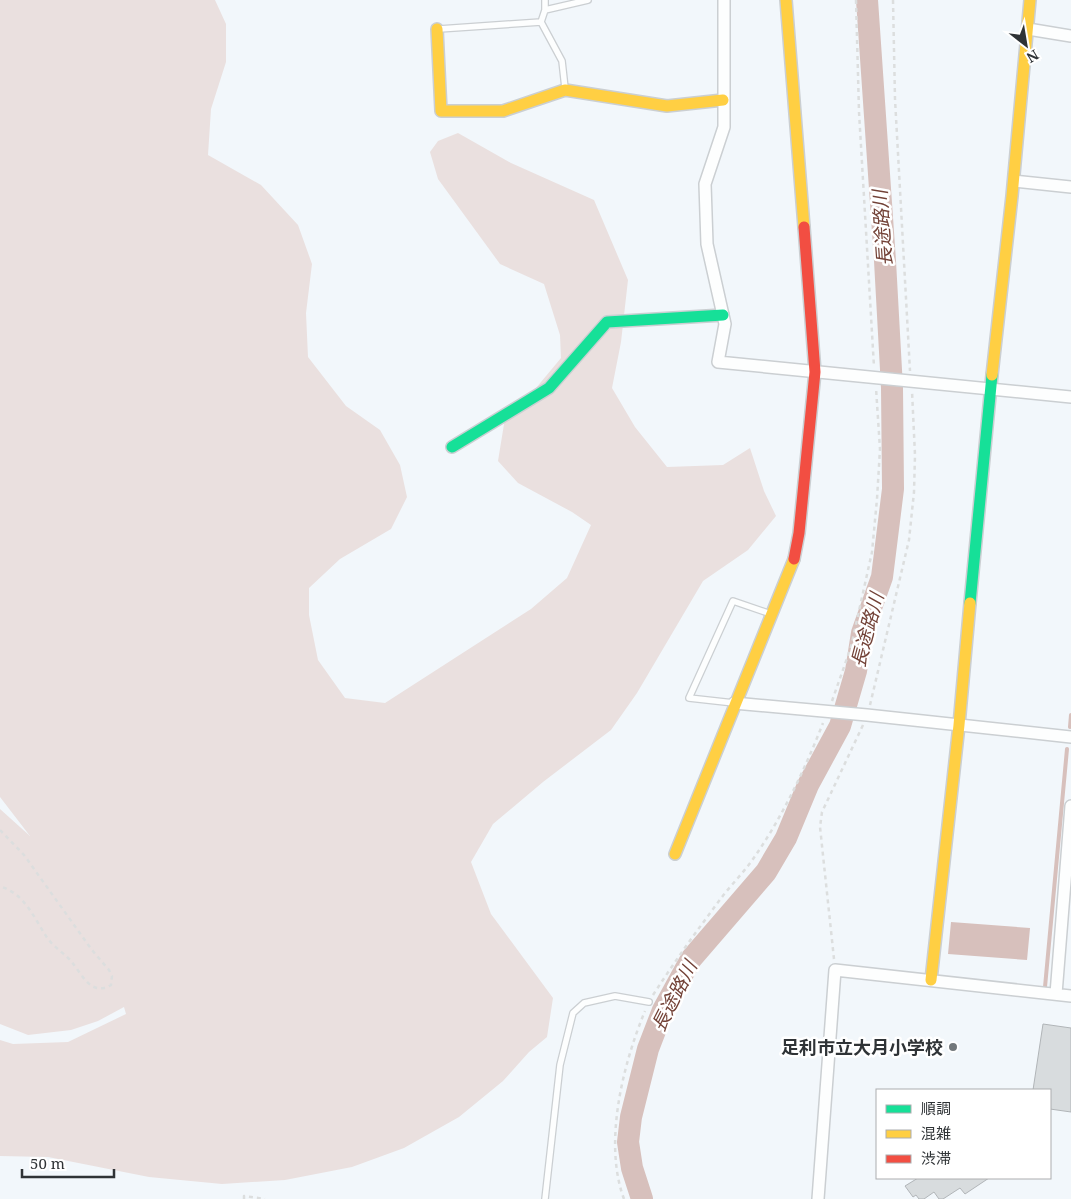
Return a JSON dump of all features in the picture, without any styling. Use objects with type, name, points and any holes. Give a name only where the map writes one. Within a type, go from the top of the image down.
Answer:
[{"type":"street","points":[[724,0],[724,127],[706,184],[707,244],[725,324],[718,362],[1071,397]]},
{"type":"street","points":[[675,854],[734,703],[796,554],[815,372],[786,0]]},
{"type":"street","points":[[931,980],[960,726],[990,388],[1014,181],[1030,0]]},
{"type":"street","points":[[437,29],[441,111],[503,111],[565,90],[667,106],[723,100]]},
{"type":"street","points":[[1028,29],[1071,36]]},
{"type":"street","points":[[1014,181],[1071,187]]},
{"type":"street","points":[[452,447],[549,388],[607,322],[723,315]]},
{"type":"street","points":[[734,703],[828,711],[1071,738]]},
{"type":"street","points":[[1056,994],[1071,806]]},
{"type":"street","points":[[818,1199],[835,970],[1071,996]]},
{"type":"lane","points":[[546,0],[542,22],[562,61],[565,90]]},
{"type":"lane","points":[[545,10],[588,0]]},
{"type":"lane","points":[[437,29],[542,22]]},
{"type":"lane","points":[[734,703],[689,698],[733,601],[771,614]]},
{"type":"lane","points":[[545,1199],[560,1065],[573,1013],[584,1003],[615,996],[649,1002]]},
{"type":"path","points":[[624,1199],[617,1172],[617,1107],[626,1065],[636,1032],[649,1002],[680,954],[753,859],[803,770],[836,692],[851,647],[872,552],[880,448],[878,378],[859,112],[856,0]]},
{"type":"path","points":[[835,970],[820,827],[822,812],[864,715],[909,540],[914,492],[915,455],[908,381],[892,0]]},
{"type":"path","points":[[0,830],[24,854],[92,950],[109,970],[112,976],[111,985],[102,989],[88,984],[80,976],[72,962],[49,941],[20,898],[0,886]]},
{"type":"path","points":[[244,1199],[244,1196],[265,1199]]},
{"type":"shaded area","points":[[0,0],[215,0],[226,24],[226,62],[211,109],[208,155],[261,185],[298,225],[312,264],[306,313],[308,357],[346,406],[380,430],[400,465],[407,497],[391,529],[340,559],[309,588],[309,615],[318,660],[345,698],[385,703],[531,609],[567,578],[591,525],[572,512],[518,483],[498,461],[505,418],[536,388],[561,358],[560,335],[544,284],[500,264],[438,179],[430,152],[438,141],[458,133],[511,163],[594,200],[628,280],[621,342],[612,388],[635,427],[667,467],[723,465],[750,448],[764,491],[776,516],[748,550],[703,581],[637,693],[611,730],[543,782],[493,824],[471,862],[491,914],[553,998],[547,1037],[529,1052],[503,1081],[459,1117],[404,1148],[352,1167],[285,1180],[222,1184],[149,1177],[48,1157],[0,1156],[0,1040],[13,1044],[68,1042],[126,1014],[124,1007],[98,1021],[71,1030],[28,1035],[0,1024],[0,809],[30,836],[0,797]]},
{"type":"shaded area","points":[[951,922],[1030,928],[1027,960],[948,954]]},
{"type":"building","points":[[1043,1024],[1071,1028],[1071,1112],[1051,1109],[1051,1089],[1033,1089]]},
{"type":"building","points":[[916,1179],[988,1179],[965,1194],[960,1188],[943,1199],[939,1199],[934,1192],[924,1199],[919,1199],[916,1195],[913,1197],[905,1186]]},
{"type":"waterway","name":"長途路川","points":[[642,1199],[632,1168],[628,1142],[631,1117],[648,1049],[663,1010],[691,959],[766,872],[786,838],[808,785],[840,726],[856,671],[862,633],[882,577],[893,489],[892,388],[867,0]]},
{"type":"waterway","points":[[1070,727],[1071,715]]},
{"type":"waterway","points":[[1045,987],[1067,749]]},
{"type":"traffic: fast","points":[[452,447],[549,388],[607,322],[723,315]]},
{"type":"traffic: fast","points":[[970,603],[992,375]]},
{"type":"traffic: slow","points":[[786,0],[804,227]]},
{"type":"traffic: slow","points":[[992,375],[1012,196],[1030,0]]},
{"type":"traffic: slow","points":[[437,29],[441,111],[503,111],[565,90],[667,106],[723,100]]},
{"type":"traffic: slow","points":[[675,854],[794,559]]},
{"type":"traffic: slow","points":[[931,980],[959,725],[970,603]]},
{"type":"traffic: jam","points":[[794,559],[799,533],[815,372],[804,227]]},
{"type":"place","name":"足利市立大月小学校","points":[[953,1047]]}]
